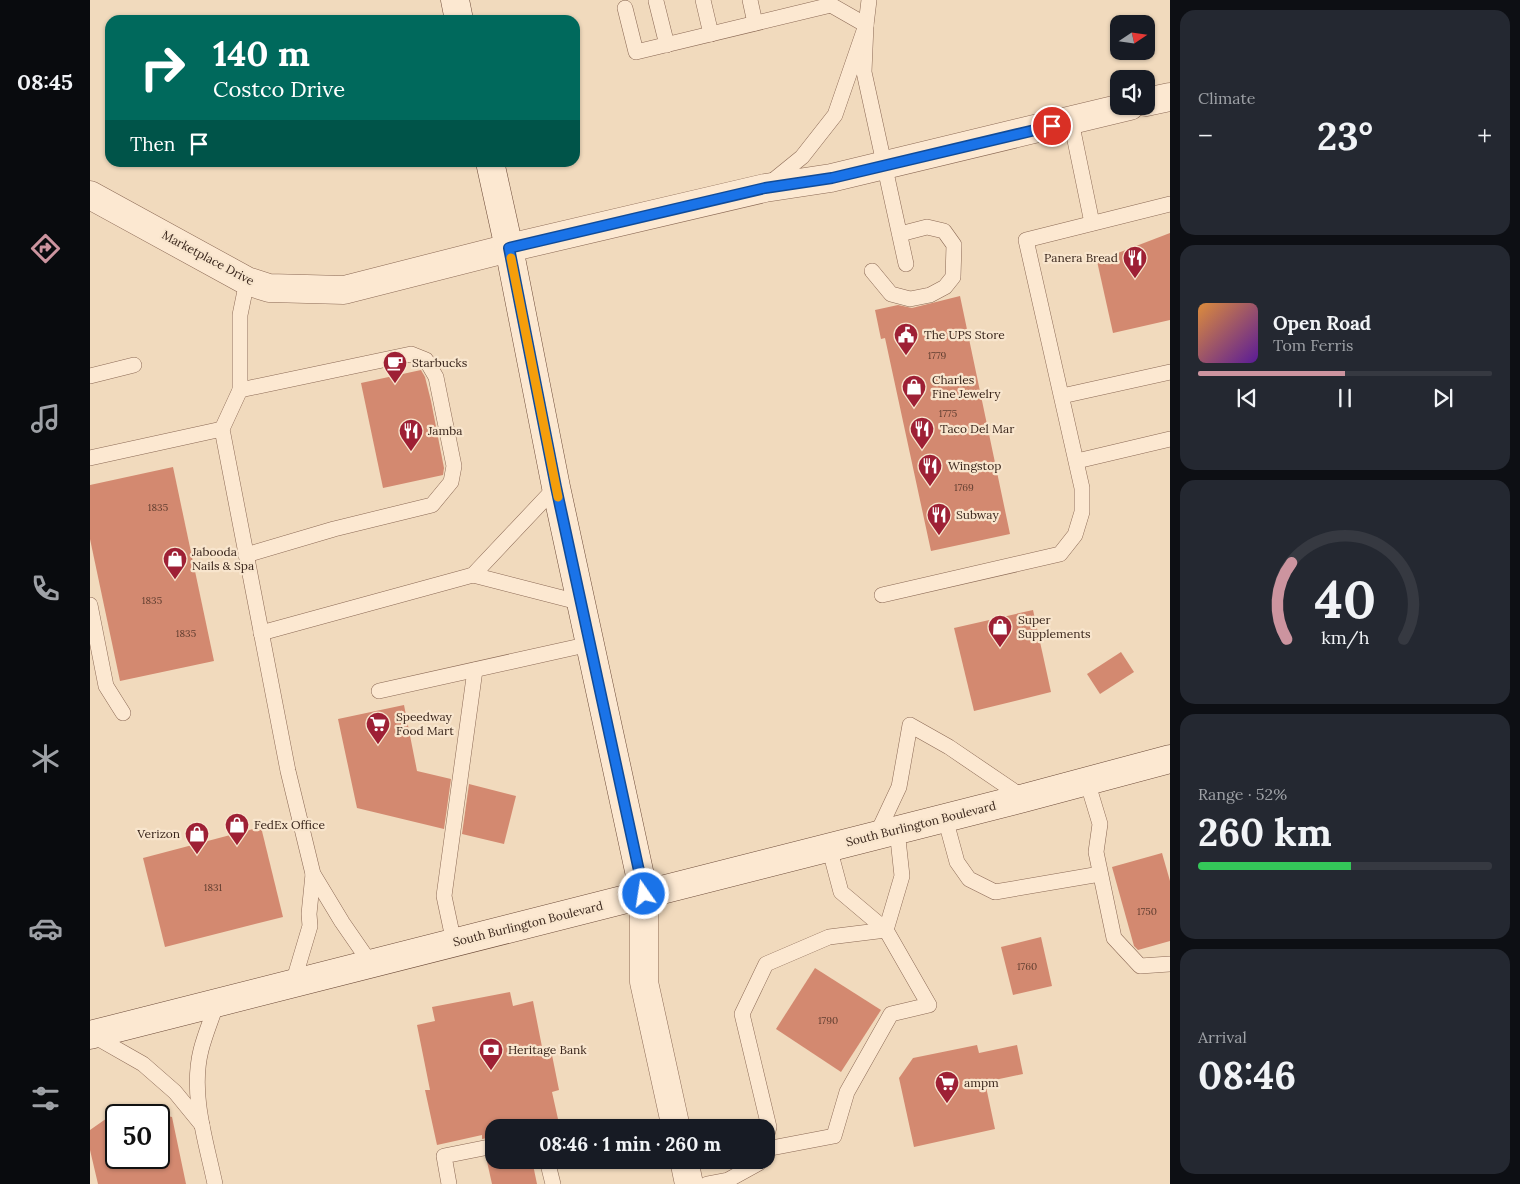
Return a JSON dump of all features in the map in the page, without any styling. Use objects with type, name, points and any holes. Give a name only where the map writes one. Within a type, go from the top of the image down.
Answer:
[{"type":"main road","points":[[454,0],[458,15]]},
{"type":"main road","points":[[1155,100],[1170,97]]},
{"type":"main road","name":"Marketplace Drive","points":[[90,195],[247,281],[269,288],[344,290],[509,248],[765,188],[832,178],[1110,111]]},
{"type":"main road","points":[[491,167],[556,487],[644,894],[644,982],[674,1119]]},
{"type":"main road","name":"South Burlington Boulevard","points":[[91,1034],[1170,760]]},
{"type":"main road","points":[[686,1169],[689,1184]]},
{"type":"lane","points":[[703,0],[711,34]]},
{"type":"lane","points":[[750,0],[755,23]]},
{"type":"lane","points":[[869,0],[864,72],[906,264]]},
{"type":"lane","points":[[656,1],[667,45]]},
{"type":"lane","points":[[626,8],[636,52],[755,23],[798,6],[830,2],[866,26]]},
{"type":"lane","points":[[765,188],[802,157],[835,115],[866,26]]},
{"type":"lane","points":[[1071,121],[1092,223]]},
{"type":"lane","points":[[882,595],[1060,554],[1075,535],[1082,512],[1082,488],[1026,240],[1170,204]]},
{"type":"lane","points":[[872,271],[890,294],[910,299],[930,295],[945,287],[953,276],[954,245],[944,231],[927,227],[900,234]]},
{"type":"lane","points":[[247,281],[240,315],[240,390],[222,429],[288,771],[313,874],[370,964]]},
{"type":"lane","points":[[240,390],[300,379],[411,354],[426,360],[436,377],[454,466],[451,482],[432,505],[334,529],[246,555]]},
{"type":"lane","points":[[90,376],[134,365]]},
{"type":"lane","points":[[1062,396],[1170,372]]},
{"type":"lane","points":[[90,458],[222,429]]},
{"type":"lane","points":[[1076,460],[1170,439]]},
{"type":"lane","points":[[473,575],[556,487]]},
{"type":"lane","points":[[261,633],[473,575],[582,603]]},
{"type":"lane","points":[[90,605],[106,686],[122,712]]},
{"type":"lane","points":[[379,691],[590,644]]},
{"type":"lane","points":[[454,942],[444,896],[475,670]]},
{"type":"lane","points":[[886,930],[902,876],[886,833],[899,787],[910,725],[949,747],[1024,798]]},
{"type":"lane","points":[[1087,781],[1100,824],[1096,852],[1114,938],[1140,966],[1170,964]]},
{"type":"lane","points":[[945,818],[957,862],[969,879],[995,892],[1100,874]]},
{"type":"lane","points":[[775,1147],[834,1136],[846,1092],[890,1014],[929,1005],[886,930],[841,892],[829,848]]},
{"type":"lane","points":[[293,983],[310,926],[309,914],[313,874]]},
{"type":"lane","points":[[767,1119],[742,1014],[766,964],[829,937],[886,930]]},
{"type":"lane","points":[[215,1184],[202,1124],[197,1086],[201,1051],[217,1002]]},
{"type":"lane","points":[[91,1034],[143,1064],[175,1092],[202,1124]]},
{"type":"lane","points":[[449,1184],[444,1156],[485,1148]]},
{"type":"lane","points":[[550,1169],[553,1184]]},
{"type":"lane","points":[[707,1184],[728,1180],[748,1169]]},
{"type":"building","name":"Panera Bread","points":[[1170,233],[1170,320],[1113,333],[1097,261]]},
{"type":"building","points":[[960,296],[1010,534],[931,551],[885,338],[881,339],[875,310],[898,305],[912,308]]},
{"type":"building","points":[[421,370],[425,377],[431,401],[444,468],[443,475],[383,488],[361,383]]},
{"type":"building","points":[[173,467],[214,661],[120,681],[90,539],[90,485]]},
{"type":"building","name":"Super Supplements","points":[[1033,610],[1051,692],[974,711],[954,628]]},
{"type":"building","points":[[1121,652],[1134,672],[1100,694],[1087,674]]},
{"type":"building","name":"Speedway Food Mart","points":[[404,705],[417,771],[451,779],[444,829],[357,808],[338,719]]},
{"type":"building","points":[[469,784],[516,796],[504,844],[462,834]]},
{"type":"building","points":[[261,827],[283,917],[165,947],[143,858]]},
{"type":"building","points":[[1162,853],[1170,881],[1170,941],[1138,950],[1134,946],[1112,867]]},
{"type":"building","points":[[1041,937],[1052,986],[1013,995],[1001,947]]},
{"type":"building","points":[[815,968],[881,1010],[841,1072],[776,1029]]},
{"type":"building","name":"Heritage Bank","points":[[510,992],[513,1006],[533,1001],[543,1052],[551,1050],[559,1090],[552,1092],[558,1119],[485,1119],[485,1138],[482,1139],[482,1135],[437,1145],[425,1090],[430,1090],[417,1025],[435,1021],[432,1007]]},
{"type":"building","name":"ampm","points":[[977,1045],[979,1053],[1017,1045],[1023,1074],[985,1082],[995,1129],[914,1147],[899,1078],[913,1058]]},
{"type":"building","points":[[170,1117],[172,1117],[186,1184],[98,1184],[90,1150],[90,1130],[105,1120],[105,1169],[170,1169]]},
{"type":"building","points":[[489,1169],[534,1169],[537,1184],[492,1184]]},
{"type":"slow traffic","points":[[511,258],[558,497]]},
{"type":"place","name":"Panera Bread","points":[[1135,279]]},
{"type":"place","name":"The UPS Store","points":[[906,356]]},
{"type":"place","name":"Starbucks","points":[[395,384]]},
{"type":"place","name":"Charles Fine Jewelry","points":[[914,408]]},
{"type":"place","name":"Taco Del Mar","points":[[922,450]]},
{"type":"place","name":"Jamba","points":[[411,452]]},
{"type":"place","name":"Wingstop","points":[[930,487]]},
{"type":"place","name":"Subway","points":[[939,536]]},
{"type":"place","name":"Jabooda Nails & Spa","points":[[175,580]]},
{"type":"place","name":"Super Supplements","points":[[1000,648]]},
{"type":"place","name":"Speedway Food Mart","points":[[378,745]]},
{"type":"place","name":"FedEx Office","points":[[237,846]]},
{"type":"place","name":"Verizon","points":[[197,855]]},
{"type":"place","name":"Heritage Bank","points":[[491,1071]]},
{"type":"place","name":"ampm","points":[[947,1104]]},
{"type":"route","points":[[644,894],[556,487],[509,248],[765,188],[832,178],[1052,126]]}]
